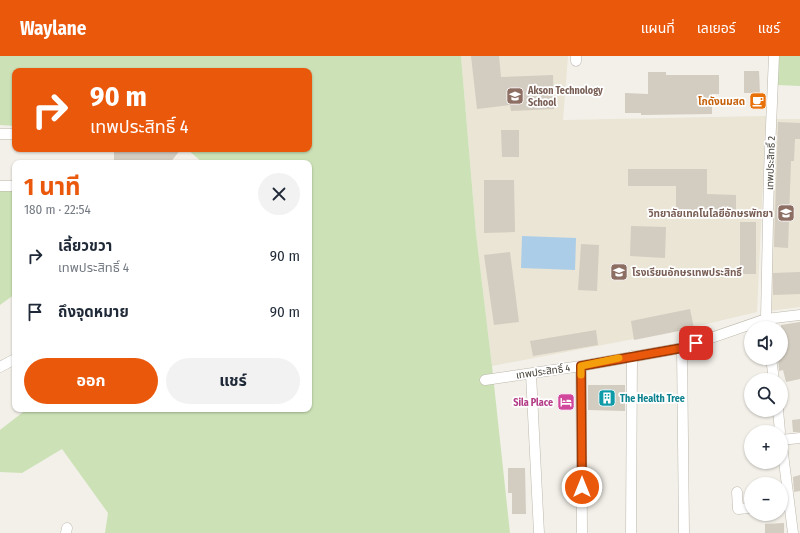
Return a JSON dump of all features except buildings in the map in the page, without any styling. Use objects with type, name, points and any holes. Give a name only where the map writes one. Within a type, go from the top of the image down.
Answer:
[{"type":"street","name":"เทพประสิทธิ์ 2","points":[[767,321],[769,173],[774,56]]},
{"type":"street","points":[[0,134],[12,134]]},
{"type":"street","points":[[0,186],[12,186]]},
{"type":"street","name":"เทพประสิทธิ์ 4","points":[[775,321],[800,315]]},
{"type":"street","name":"เทพประสิทธิ์ 4","points":[[485,380],[581,366],[682,348],[744,330]]},
{"type":"street","points":[[682,348],[684,533]]},
{"type":"street","points":[[631,533],[632,356]]},
{"type":"street","points":[[0,367],[12,361]]},
{"type":"street","points":[[581,366],[582,533]]},
{"type":"street","points":[[531,374],[539,533]]},
{"type":"street","points":[[788,439],[800,438]]},
{"type":"street","points":[[737,492],[738,509],[744,509]]},
{"type":"street","points":[[788,515],[793,533]]},
{"type":"shaded area","name":"โรงเรียนอักษรเทพประสิทธิ์","points":[[461,56],[568,56],[563,120],[766,116],[757,312],[681,330],[492,366],[476,233]]},
{"type":"shaded area","name":"วิทยาลัยเทคโนโลยีอักษรพัทยา","points":[[776,119],[800,119],[800,307],[769,311]]},
{"type":"green space","points":[[0,56],[461,56],[476,233],[510,533],[105,533],[108,513],[62,449],[22,473],[0,472],[0,430],[23,412],[312,412],[312,160],[200,160],[190,152],[312,152],[312,68],[12,68],[12,126],[0,125]]},
{"type":"green space","points":[[778,56],[800,56],[800,86],[777,85]]},
{"type":"green space","points":[[0,190],[12,190],[12,296],[0,305]]},
{"type":"water","points":[[522,236],[576,238],[575,270],[521,268]]},
{"type":"slow traffic","points":[[581,375],[581,366],[619,358]]},
{"type":"place","name":"Akson Technology School","points":[[515,96]]},
{"type":"place","name":"โกดังนมสด","points":[[758,101]]},
{"type":"place","name":"วิทยาลัยเทคโนโลยีอักษรพัทยา","points":[[786,213]]},
{"type":"place","name":"โรงเรียนอักษรเทพประสิทธิ์","points":[[619,272]]},
{"type":"place","name":"The Health Tree","points":[[607,398]]},
{"type":"place","name":"Sila Place","points":[[566,402]]},
{"type":"route","points":[[582,487],[581,366],[682,348],[696,343]]}]
